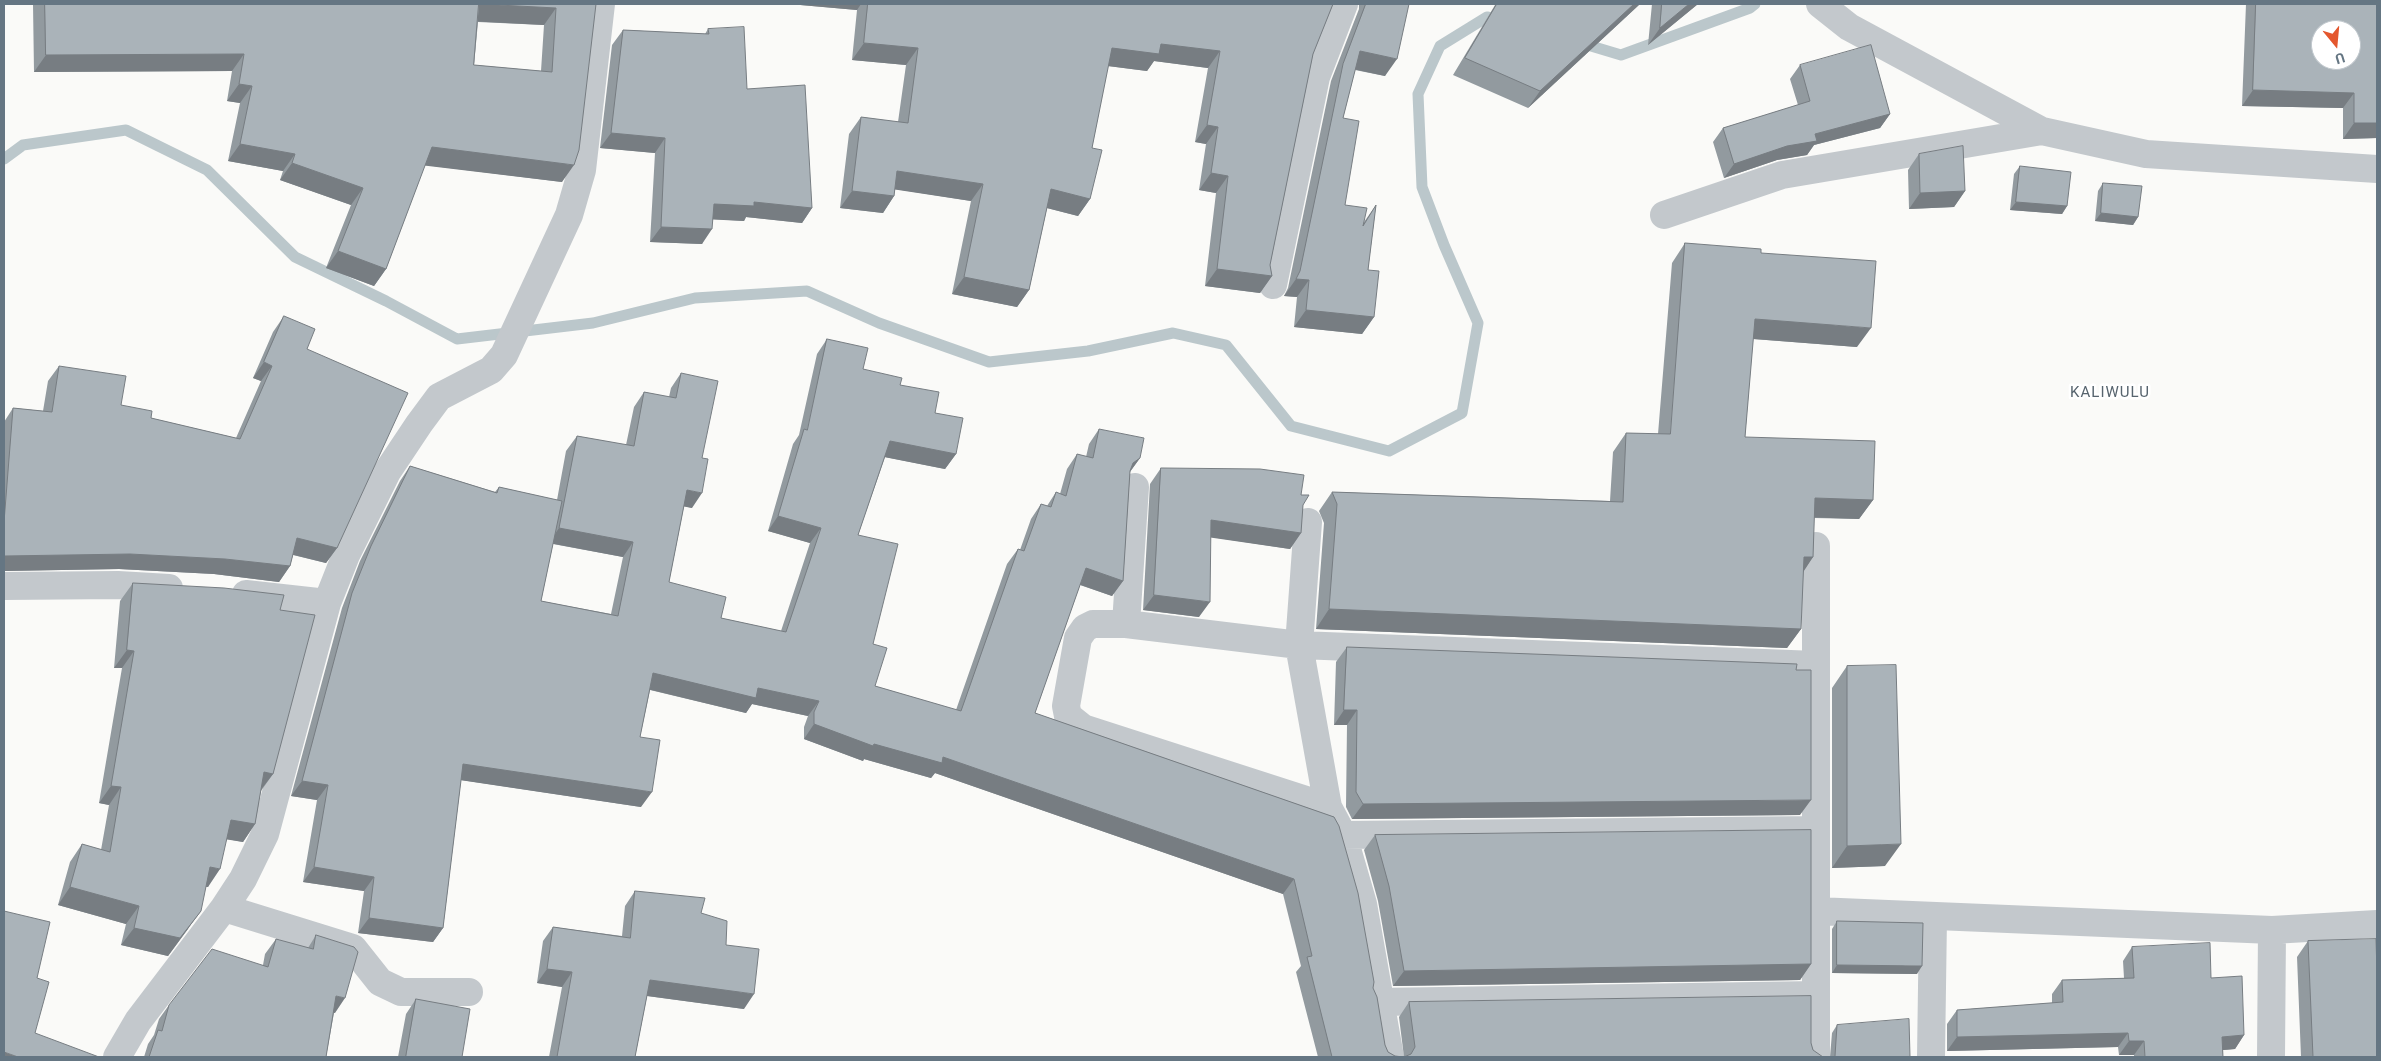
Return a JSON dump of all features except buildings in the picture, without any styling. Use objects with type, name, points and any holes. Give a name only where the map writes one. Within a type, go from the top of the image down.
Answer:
[{"type":"street","points":[[117,1057],[138,1021],[224,908],[243,879],[265,834],[327,602],[346,555],[387,472],[418,424],[440,396],[491,370],[504,355],[569,214],[582,170],[601,4]]},
{"type":"street","points":[[1273,285],[1316,77],[1344,4]]},
{"type":"street","points":[[1820,4],[1850,27],[2042,132],[2146,154],[2377,170]]},
{"type":"street","points":[[1664,215],[1782,175],[2042,132]]},
{"type":"street","points":[[1126,624],[1135,487]]},
{"type":"street","points":[[1308,522],[1299,645],[1328,807],[1343,835],[1363,904],[1378,1002],[1390,1057]]},
{"type":"street","points":[[1816,546],[1816,1057]]},
{"type":"street","points":[[4,586],[118,585],[194,589]]},
{"type":"street","points":[[222,591],[327,602]]},
{"type":"street","points":[[1328,807],[1083,728],[1068,716],[1066,706],[1078,638],[1085,628],[1094,624],[1126,624],[1299,645],[1816,665]]},
{"type":"street","points":[[1343,835],[1816,830]]},
{"type":"street","points":[[224,908],[353,948],[373,975],[390,989],[401,992],[470,992]]},
{"type":"street","points":[[1816,911],[2272,930],[2377,924]]},
{"type":"street","points":[[1931,1057],[1933,917]]},
{"type":"street","points":[[2271,1057],[2272,930]]},
{"type":"street","points":[[1378,1002],[1816,995]]},
{"type":"waterway","points":[[1581,43],[1621,55],[1750,8],[1755,4]]},
{"type":"waterway","points":[[4,159],[23,145],[126,130],[207,170],[295,257],[386,301],[457,339],[593,323],[695,298],[807,291],[879,323],[989,362],[1088,351],[1173,333],[1226,345],[1291,426],[1389,451],[1462,413],[1478,323],[1444,245],[1422,187],[1418,94],[1440,46],[1487,17],[1501,20]]},
{"type":"district","name":"KALIWULU","points":[[2110,393]]}]
